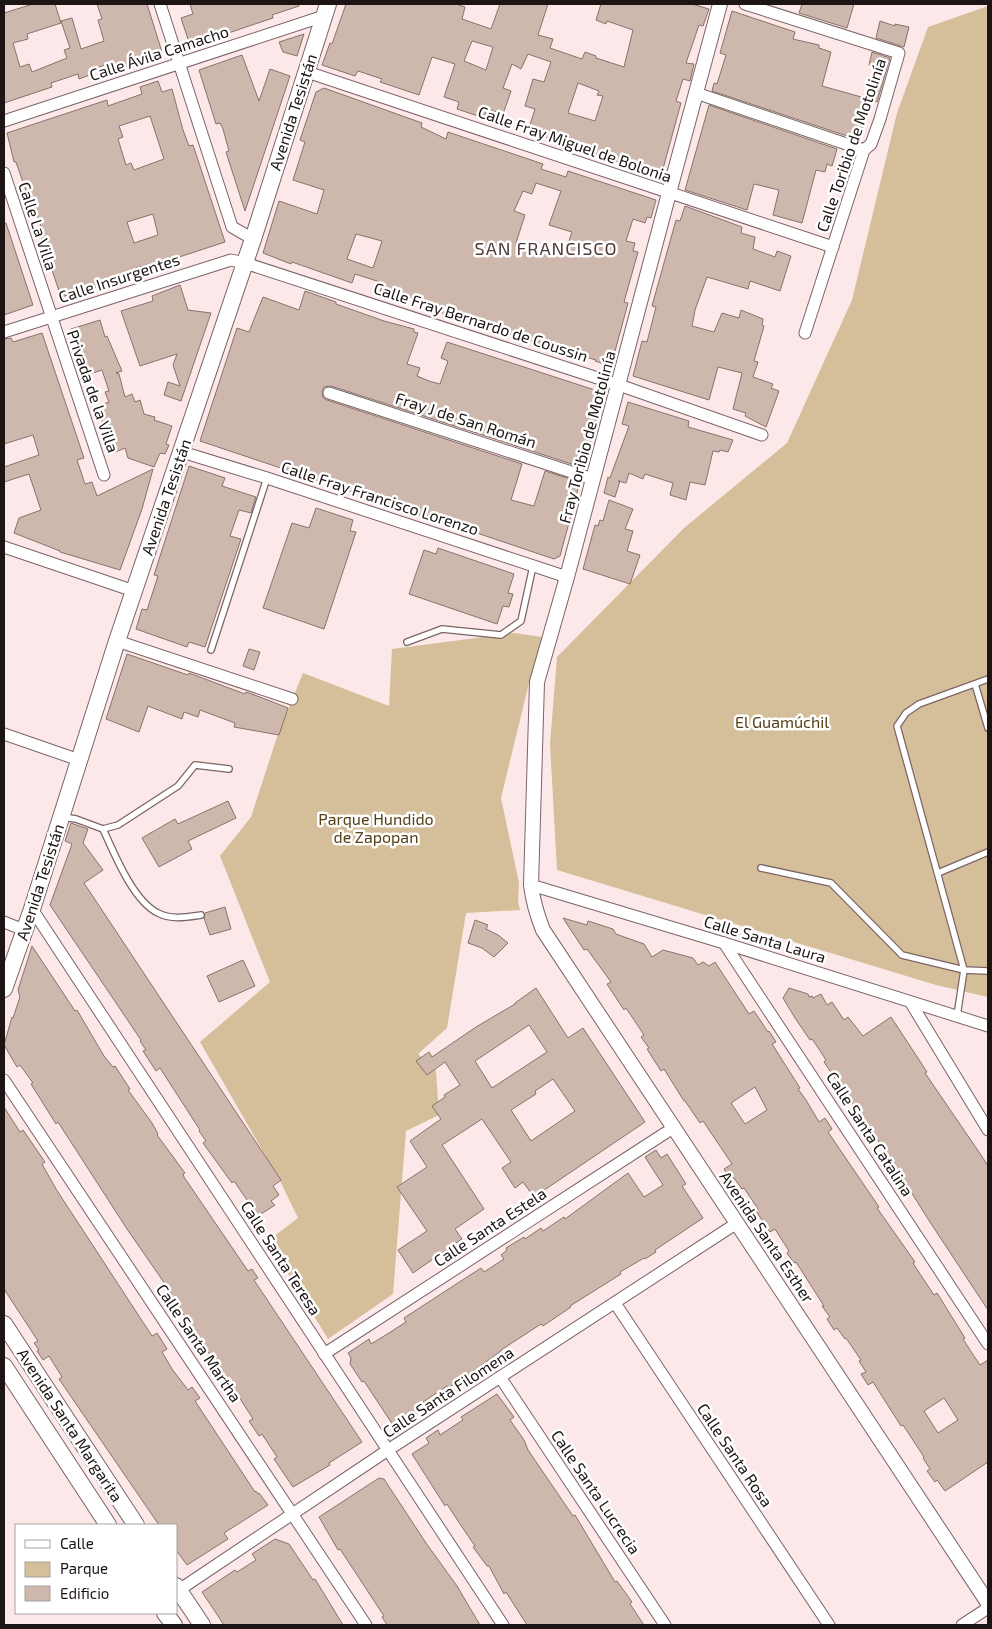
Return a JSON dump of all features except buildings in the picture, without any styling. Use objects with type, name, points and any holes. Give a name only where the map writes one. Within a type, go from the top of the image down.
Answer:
[{"type":"main road","name":"Avenida Tesistán","points":[[4,990],[32,909],[117,641],[245,263],[326,10]]},
{"type":"main road","name":"Avenida Santa Margarita","points":[[4,1324],[135,1524]]},
{"type":"main road","name":"Avenida Santa Margarita","points":[[4,1366],[107,1524]]},
{"type":"main road","points":[[178,1590],[202,1625]]},
{"type":"street","points":[[160,4],[232,227],[253,238]]},
{"type":"street","name":"Fray Toribio de Motolinía","points":[[531,885],[537,682],[619,385],[720,4]]},
{"type":"street","name":"Calle Toribio de Motolinía","points":[[745,4],[899,53],[880,119],[871,144],[864,150],[804,333]]},
{"type":"street","name":"Calle Ávila Camacho","points":[[4,121],[180,63],[326,10]]},
{"type":"street","name":"Calle Fray Miguel de Bolonia","points":[[307,72],[833,247]]},
{"type":"street","points":[[696,93],[864,150]]},
{"type":"street","name":"Calle La Villa","points":[[4,173],[51,317]]},
{"type":"street","name":"Calle Insurgentes","points":[[4,332],[221,262],[231,260],[245,263]]},
{"type":"street","name":"Calle Fray Bernardo de Coussin","points":[[245,263],[619,385],[762,435]]},
{"type":"street","name":"Privada de la Villa","points":[[51,317],[104,475]]},
{"type":"street","name":"Fray J de San Román","points":[[329,393],[593,478]]},
{"type":"street","name":"Calle Fray Francisco Lorenzo","points":[[182,452],[267,478],[567,577]]},
{"type":"street","points":[[4,546],[134,591]]},
{"type":"street","points":[[117,641],[292,699]]},
{"type":"street","points":[[4,734],[79,760]]},
{"type":"street","name":"Calle Santa Laura","points":[[531,885],[988,1026]]},
{"type":"street","name":"Avenida Santa Esther","points":[[531,885],[535,912],[543,930],[988,1603]]},
{"type":"street","name":"Calle Santa Teresa","points":[[32,909],[503,1625]]},
{"type":"street","points":[[4,922],[24,930]]},
{"type":"street","name":"Calle Santa Catalina","points":[[724,943],[988,1344]]},
{"type":"street","points":[[911,1002],[988,1130]]},
{"type":"street","name":"Calle Santa Martha","points":[[4,1080],[366,1625]]},
{"type":"street","name":"Calle Santa Estela","points":[[324,1354],[673,1128]]},
{"type":"street","name":"Calle Santa Filomena","points":[[178,1588],[737,1224]]},
{"type":"street","name":"Calle Santa Rosa","points":[[615,1303],[828,1625]]},
{"type":"street","name":"Calle Santa Lucrecia","points":[[500,1377],[665,1625]]},
{"type":"street","points":[[962,1625],[988,1608]]},
{"type":"street","points":[[169,1621],[191,1610]]},
{"type":"lane","points":[[211,650],[267,478]]},
{"type":"lane","points":[[407,642],[442,630],[501,635],[521,621],[533,566]]},
{"type":"lane","points":[[957,1016],[964,970],[897,726],[906,713],[919,704],[988,679]]},
{"type":"lane","points":[[975,684],[988,728]]},
{"type":"lane","points":[[61,816],[76,819],[103,829],[118,825],[178,786],[195,765],[229,769]]},
{"type":"lane","points":[[103,829],[123,871],[144,902],[159,914],[179,918],[201,915]]},
{"type":"lane","points":[[938,873],[988,852]]},
{"type":"lane","points":[[761,868],[831,883],[902,955],[964,970],[988,971]]},
{"type":"green space","name":"El Guamúchil","points":[[988,6],[988,997],[936,985],[557,870],[550,744],[557,657],[684,528],[787,443],[852,300],[897,113],[928,27]]},
{"type":"green space","name":"Parque Hundido de Zapopan","points":[[514,633],[543,637],[529,683],[501,798],[519,883],[518,901],[520,910],[466,913],[447,1028],[418,1054],[436,1071],[439,1115],[406,1131],[393,1294],[328,1339],[268,1241],[298,1218],[280,1181],[200,1042],[270,982],[220,856],[251,817],[277,737],[303,673],[389,706],[392,649]]},
{"type":"district","name":"SAN FRANCISCO","points":[[546,249]]}]
